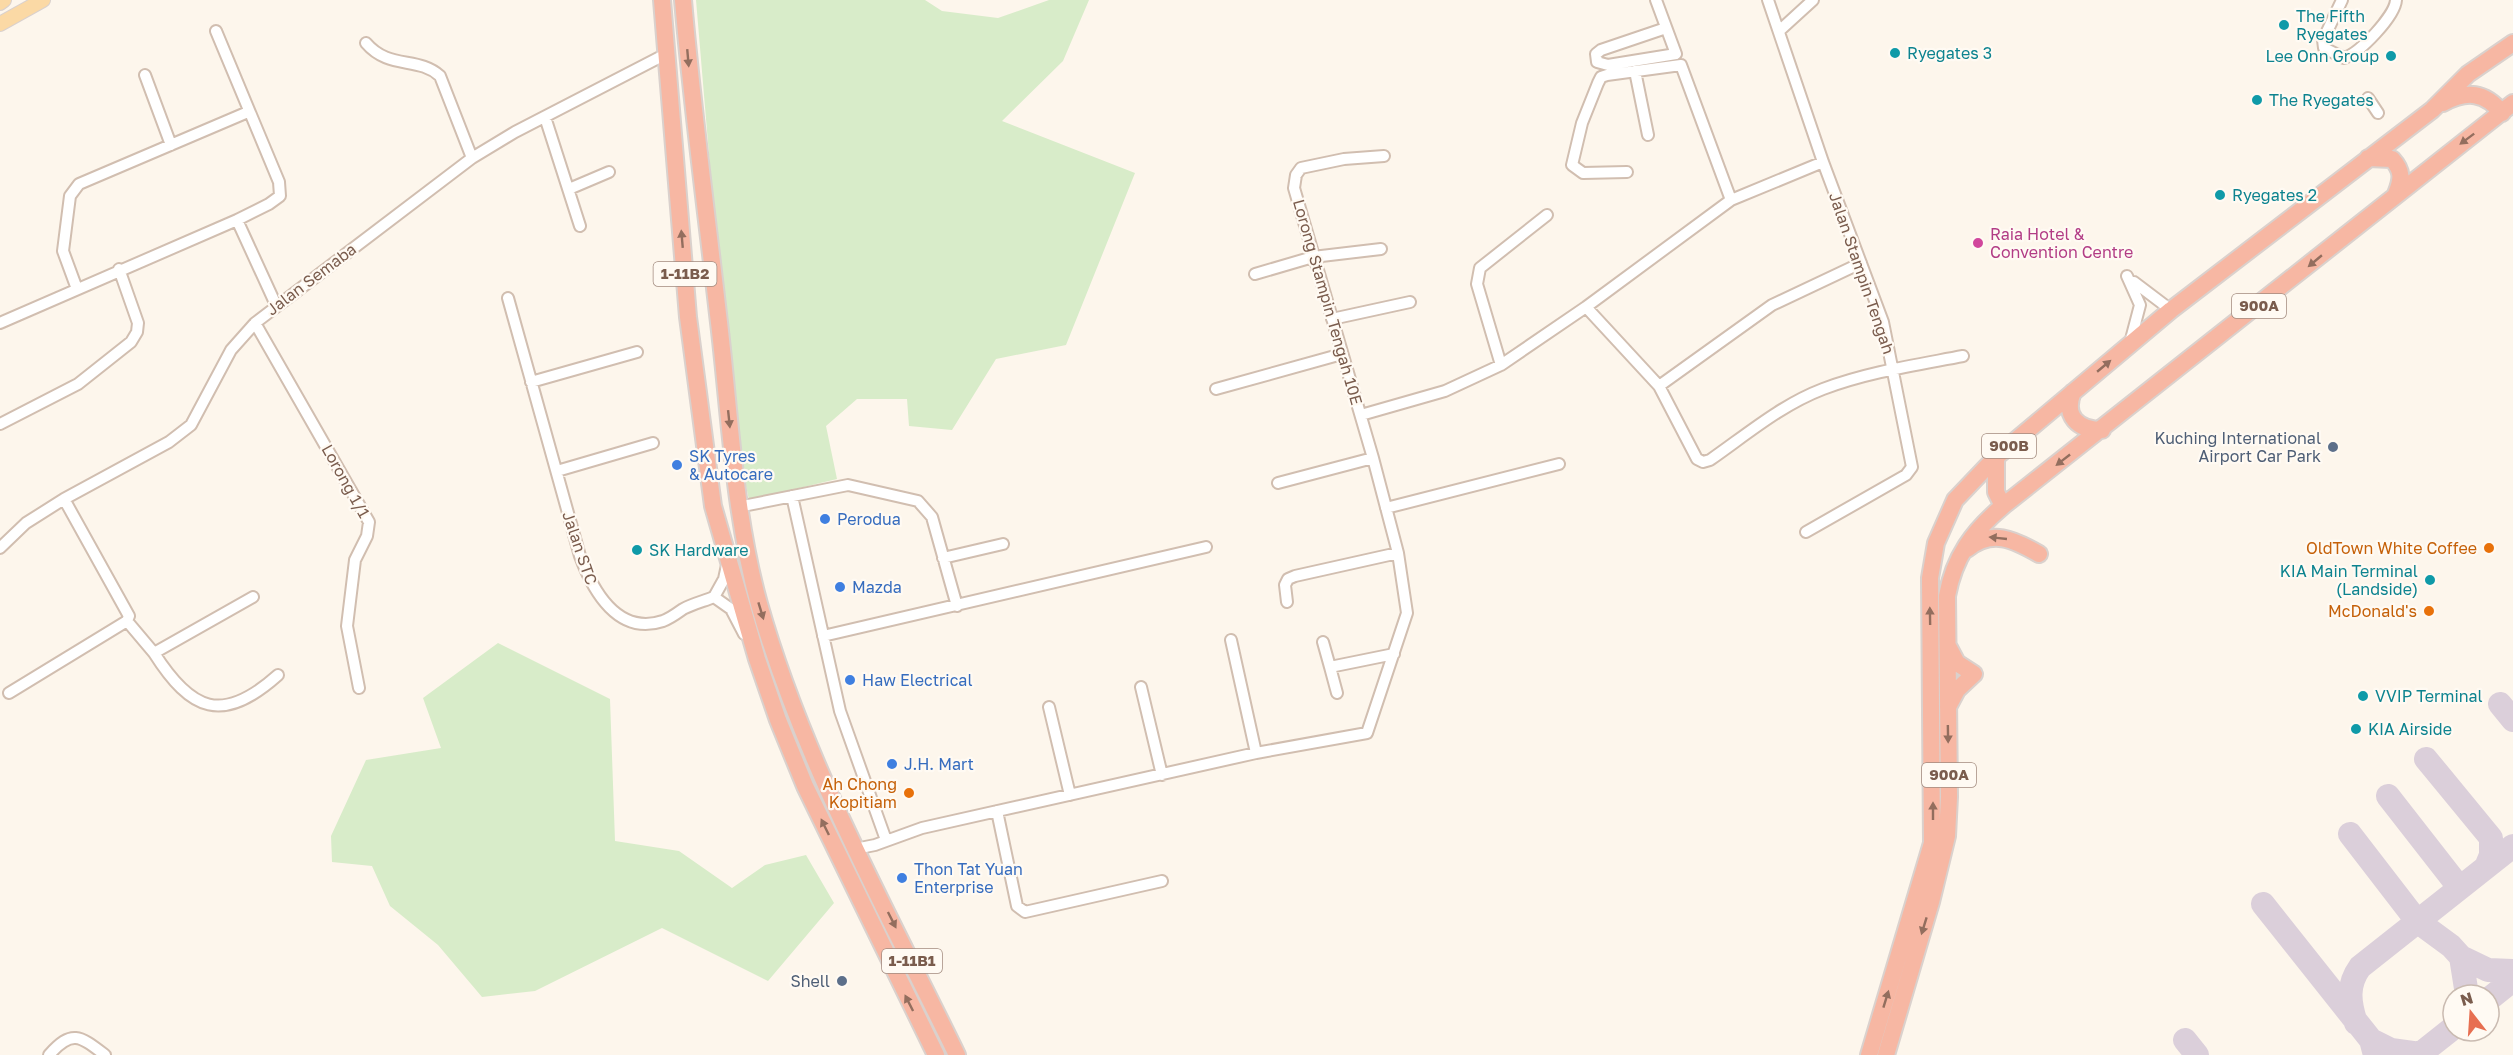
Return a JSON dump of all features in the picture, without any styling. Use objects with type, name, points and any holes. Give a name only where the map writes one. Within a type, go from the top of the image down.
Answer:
[{"type":"highway","name":"1-11B2","points":[[662,0],[688,316],[709,483],[724,546],[757,659],[778,720],[806,786],[932,1054]]},
{"type":"highway","name":"1-11B1","points":[[682,0],[695,135],[718,314],[738,507],[759,605],[793,707],[855,849],[957,1055]]},
{"type":"highway","name":"900B","points":[[1869,1055],[1932,843],[1931,560],[1943,523],[1955,500],[1996,457],[2171,310],[2432,110],[2468,74],[2513,43]]},
{"type":"highway","points":[[2432,110],[2450,99],[2475,94],[2508,108]]},
{"type":"highway","name":"900A","points":[[1886,1055],[1931,902],[1947,836],[1947,596],[1951,574],[1959,555],[1982,524],[2003,506],[2508,108]]},
{"type":"highway","points":[[2368,158],[2392,159],[2399,166],[2401,174],[2396,194]]},
{"type":"highway","points":[[688,316],[701,374],[707,383],[711,383],[716,381],[720,371],[718,314]]},
{"type":"highway","points":[[2073,392],[2069,402],[2070,413],[2074,421],[2082,427],[2102,430]]},
{"type":"highway","points":[[1996,457],[1996,492],[2003,506]]},
{"type":"highway","points":[[1959,555],[1990,536],[2012,540],[2039,554]]},
{"type":"highway","points":[[1946,642],[1957,663],[1974,674],[1957,690],[1947,708]]},
{"type":"main road","points":[[0,3],[4,0]]},
{"type":"main road","points":[[0,24],[43,0]]},
{"type":"street","points":[[1656,0],[1676,54],[1608,65],[1597,62],[1596,54],[1601,50],[1666,28]]},
{"type":"street","name":"Jalan Stampin Tengah","points":[[1768,0],[1822,162],[1882,322],[1894,369],[1911,467],[1906,474],[1806,532]]},
{"type":"street","points":[[1779,32],[1813,0]]},
{"type":"street","points":[[2342,0],[2323,40],[2324,48],[2344,58],[2354,55],[2394,11],[2396,0]]},
{"type":"street","points":[[0,323],[119,269],[237,220],[278,198],[281,192],[216,31]]},
{"type":"street","points":[[366,43],[392,61],[429,67],[440,76],[472,158]]},
{"type":"street","name":"Jalan Semaba","points":[[0,548],[26,523],[64,499],[169,442],[191,425],[231,350],[255,323],[472,158],[666,54]]},
{"type":"street","points":[[1627,172],[1584,173],[1576,170],[1571,160],[1582,123],[1601,76],[1681,65],[1731,200]]},
{"type":"street","points":[[1635,71],[1648,135]]},
{"type":"street","points":[[145,75],[171,145]]},
{"type":"street","points":[[2368,98],[2378,113]]},
{"type":"street","points":[[77,289],[63,251],[70,196],[74,189],[79,184],[248,112]]},
{"type":"street","points":[[545,117],[580,226]]},
{"type":"street","name":"Lorong Stampin Tengah 10E","points":[[1256,753],[1367,733],[1407,618],[1398,553],[1361,415],[1294,188],[1296,175],[1301,168],[1344,159],[1384,156]]},
{"type":"street","points":[[1361,415],[1445,391],[1501,365],[1586,307],[1731,200],[1822,162]]},
{"type":"street","points":[[569,189],[609,172]]},
{"type":"street","points":[[1501,365],[1478,284],[1480,268],[1547,215]]},
{"type":"street","points":[[237,220],[276,305]]},
{"type":"street","points":[[1255,274],[1313,256],[1381,249]]},
{"type":"street","points":[[1659,386],[1772,304],[1861,262]]},
{"type":"street","points":[[0,424],[78,384],[131,342],[137,332],[138,323],[119,269]]},
{"type":"street","points":[[2129,345],[2140,305],[2127,276],[2171,310]]},
{"type":"street","name":"Jalan STC","points":[[508,298],[589,580],[600,598],[618,615],[637,623],[655,623],[714,597]]},
{"type":"street","points":[[1332,319],[1410,302]]},
{"type":"street","points":[[1586,307],[1659,386],[1696,459],[1710,460],[1784,408],[1822,389],[1894,369],[1962,356]]},
{"type":"street","name":"Lorong 1/1","points":[[255,323],[369,522],[367,536],[355,560],[347,626],[359,688]]},
{"type":"street","points":[[531,382],[636,352]]},
{"type":"street","points":[[1216,389],[1342,354]]},
{"type":"street","points":[[556,471],[653,443]]},
{"type":"street","points":[[1278,483],[1373,458]]},
{"type":"street","points":[[1386,508],[1559,464]]},
{"type":"street","points":[[738,507],[848,485],[918,501],[932,517],[957,606]]},
{"type":"street","points":[[792,496],[840,711],[886,840]]},
{"type":"street","points":[[9,693],[127,621],[129,616],[64,499]]},
{"type":"street","points":[[943,558],[1003,543]]},
{"type":"street","points":[[724,546],[727,566],[724,579],[714,597],[731,609],[757,659]]},
{"type":"street","points":[[823,636],[1206,547]]},
{"type":"street","points":[[1287,602],[1285,585],[1288,579],[1398,553]]},
{"type":"street","points":[[154,652],[253,597]]},
{"type":"street","points":[[127,621],[154,652],[173,683],[190,698],[204,704],[238,702],[257,693],[278,675]]},
{"type":"street","points":[[855,849],[875,845],[922,828],[1256,753],[1232,640]]},
{"type":"street","points":[[1323,642],[1338,693]]},
{"type":"street","points":[[1330,668],[1394,654]]},
{"type":"street","points":[[1140,687],[1162,775]]},
{"type":"street","points":[[1049,707],[1070,795]]},
{"type":"street","points":[[997,811],[1017,906],[1025,912],[1162,881]]},
{"type":"street","points":[[865,868],[875,845]]},
{"type":"street","points":[[49,1055],[60,1042],[75,1037],[105,1055]]},
{"type":"green space","points":[[696,0],[925,0],[942,11],[998,18],[1049,0],[1089,0],[1063,61],[1002,121],[1135,173],[1066,345],[996,359],[952,430],[909,426],[907,399],[857,399],[826,426],[837,479],[749,500],[731,416]]},
{"type":"green space","points":[[498,643],[610,699],[615,841],[679,851],[732,888],[765,865],[806,855],[834,903],[768,981],[662,928],[535,991],[482,997],[438,945],[390,906],[372,866],[332,862],[331,836],[366,760],[441,748],[423,698]]},
{"type":"taxiway","points":[[2500,704],[2513,720]]},
{"type":"taxiway","points":[[2426,759],[2491,838],[2491,855],[2486,867]]},
{"type":"taxiway","points":[[2388,796],[2459,887]]},
{"type":"taxiway","points":[[2350,834],[2417,921],[2451,946],[2461,957],[2465,983]]},
{"type":"taxiway","points":[[2356,1023],[2352,1008],[2351,987],[2360,967],[2513,846]]},
{"type":"taxiway","points":[[2263,904],[2371,1040],[2375,1055]]},
{"type":"taxiway","points":[[2461,957],[2488,970],[2513,971]]},
{"type":"taxiway","points":[[2501,990],[2513,980]]},
{"type":"taxiway","points":[[2419,1055],[2441,1038]]},
{"type":"taxiway","points":[[2185,1040],[2197,1055]]},
{"type":"taxiway","points":[[2371,1040],[2391,1050],[2420,1054]]},
{"type":"place","name":"The Fifth Ryegates","points":[[2284,25]]},
{"type":"place","name":"Ryegates 3","points":[[1895,53]]},
{"type":"place","name":"Lee Onn Group","points":[[2391,56]]},
{"type":"place","name":"The Ryegates","points":[[2257,100]]},
{"type":"place","name":"Ryegates 2","points":[[2220,195]]},
{"type":"place","name":"Raia Hotel & Convention Centre","points":[[1978,243]]},
{"type":"place","name":"Kuching International Airport Car Park","points":[[2333,447]]},
{"type":"place","name":"SK Tyres & Autocare","points":[[677,465]]},
{"type":"place","name":"Perodua","points":[[825,519]]},
{"type":"place","name":"OldTown White Coffee","points":[[2489,548]]},
{"type":"place","name":"SK Hardware","points":[[637,550]]},
{"type":"place","name":"KIA Main Terminal (Landside)","points":[[2430,580]]},
{"type":"place","name":"Mazda","points":[[840,587]]},
{"type":"place","name":"McDonald's","points":[[2429,611]]},
{"type":"place","name":"Haw Electrical","points":[[850,680]]},
{"type":"place","name":"VVIP Terminal","points":[[2363,696]]},
{"type":"place","name":"KIA Airside","points":[[2356,729]]},
{"type":"place","name":"J.H. Mart","points":[[892,764]]},
{"type":"place","name":"Ah Chong Kopitiam","points":[[909,793]]},
{"type":"place","name":"Thon Tat Yuan Enterprise","points":[[902,878]]},
{"type":"place","name":"Shell","points":[[842,981]]}]
